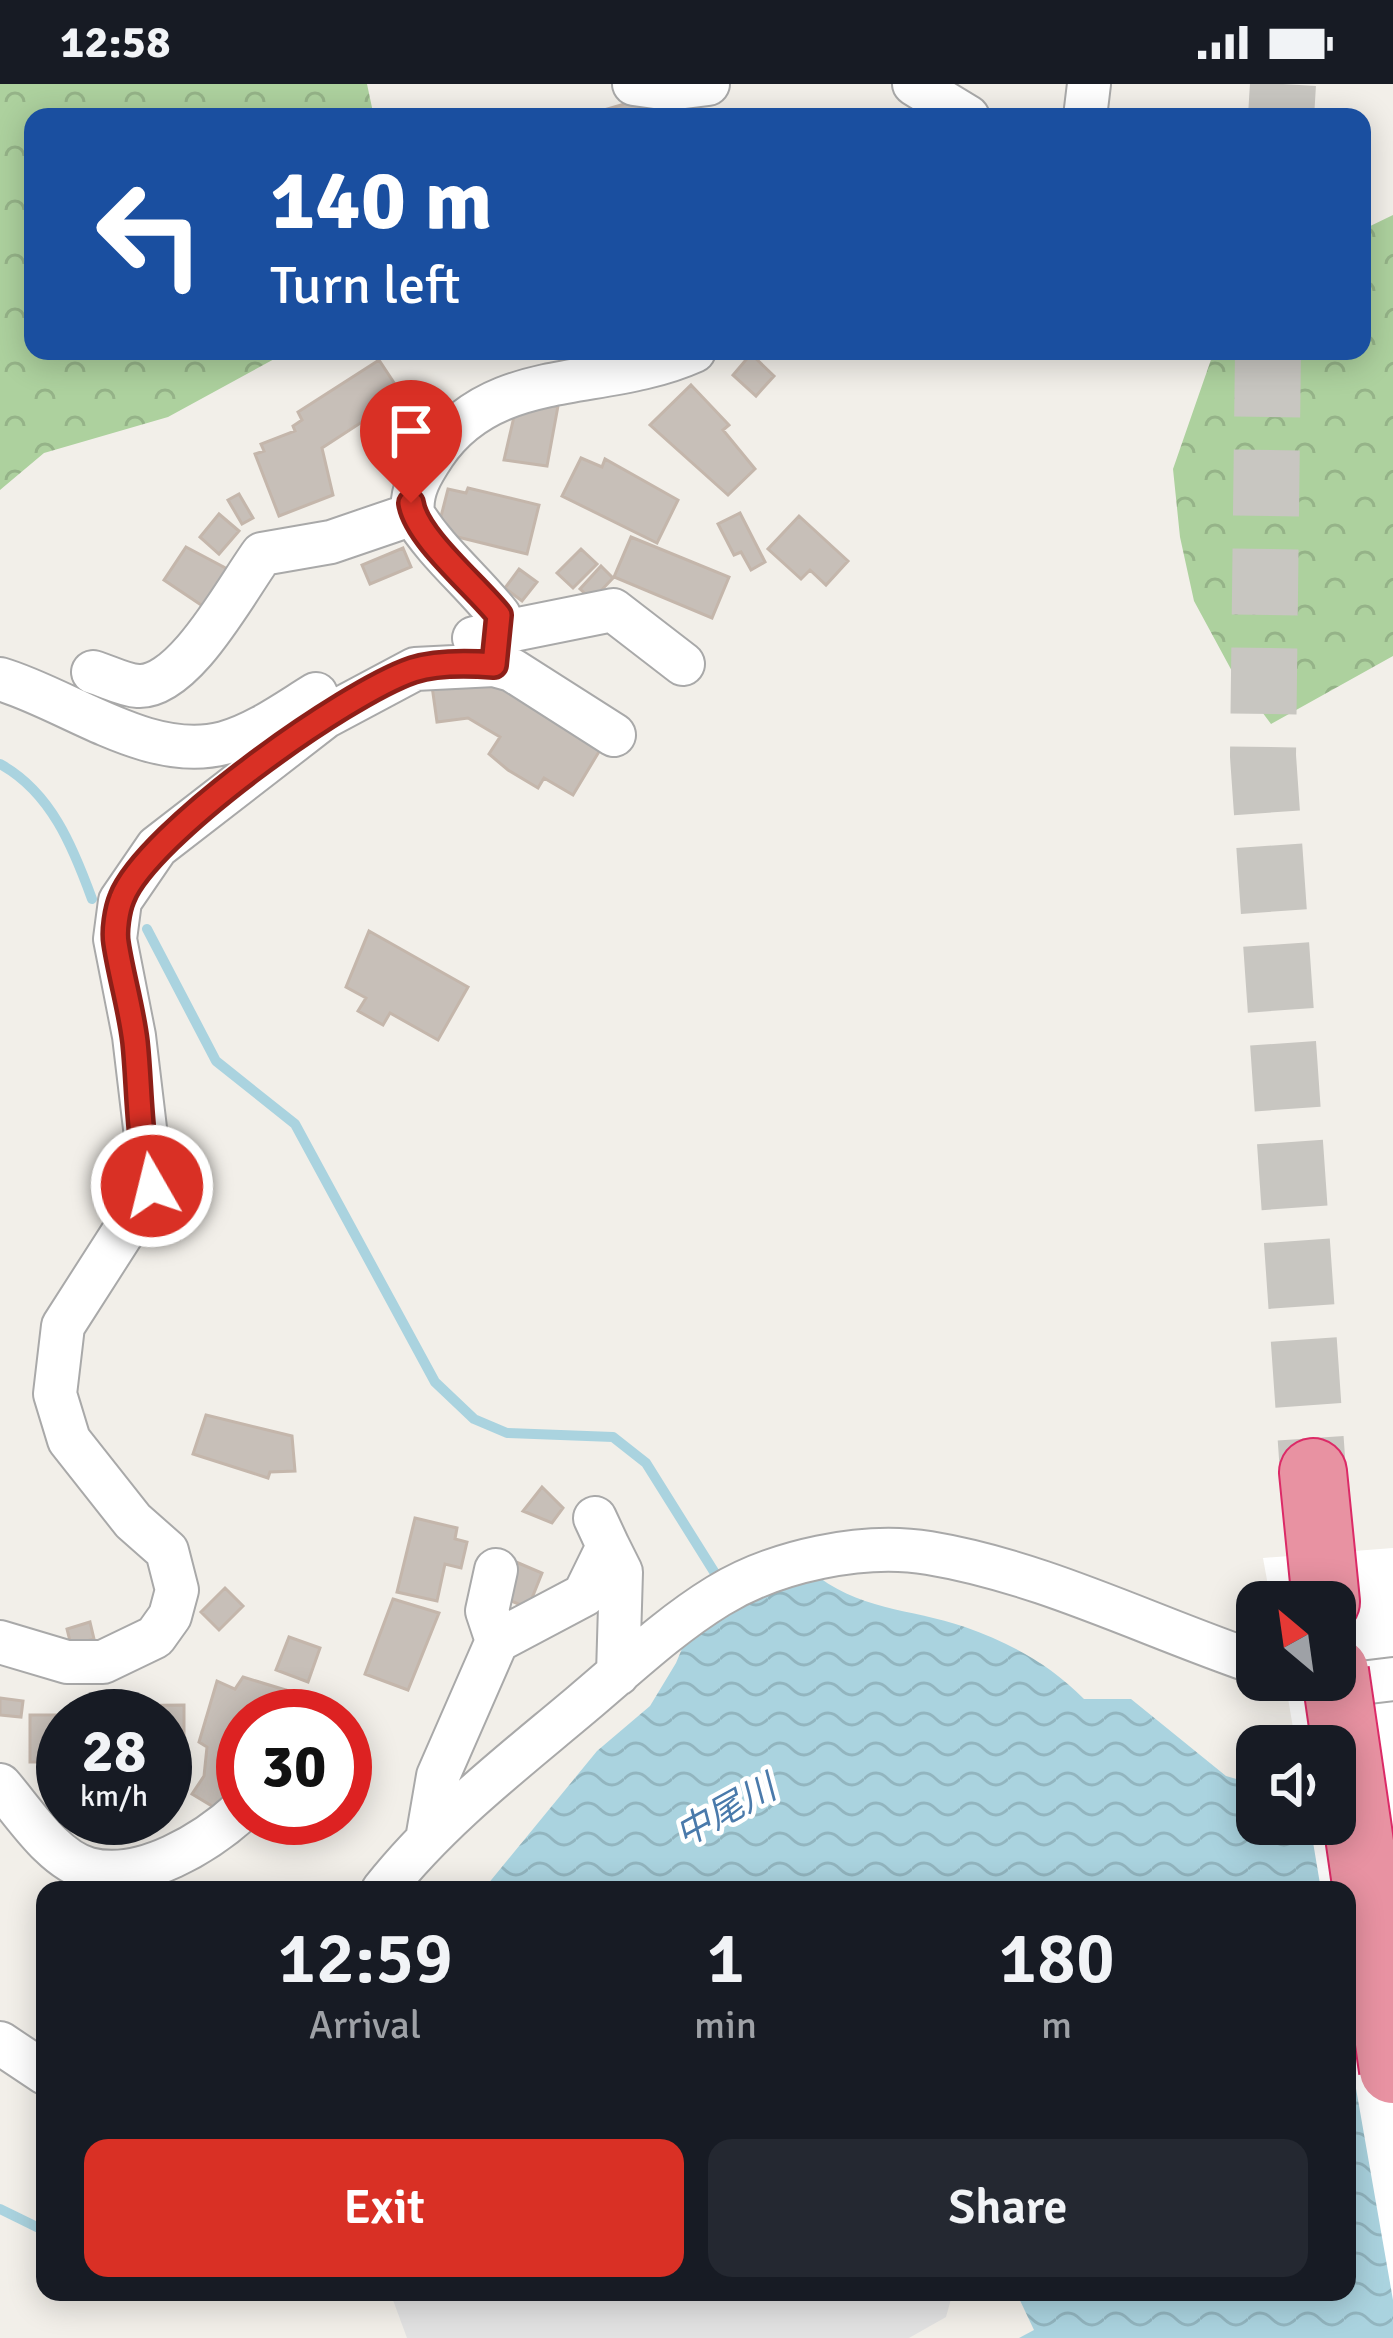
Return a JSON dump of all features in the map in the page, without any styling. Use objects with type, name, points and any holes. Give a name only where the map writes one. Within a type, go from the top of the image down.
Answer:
[{"type":"highway","points":[[1313,1472],[1324,1581]]},
{"type":"highway","points":[[1339,1701],[1393,2070]]},
{"type":"street","points":[[634,84],[644,88],[708,84]]},
{"type":"street","points":[[914,84],[953,108]]},
{"type":"street","points":[[614,735],[512,670],[497,648],[499,615],[467,574],[429,541],[413,514],[419,476],[446,436],[497,396],[673,360]]},
{"type":"street","points":[[93,672],[141,686],[170,676],[186,661],[262,554],[331,542],[413,514]]},
{"type":"street","points":[[0,1642],[67,1662],[103,1661],[154,1637],[170,1616],[177,1590],[167,1551],[133,1521],[69,1440],[56,1394],[63,1326],[152,1186],[134,1036],[115,939],[121,901],[157,847],[325,717],[415,669],[614,610],[683,664]]},
{"type":"street","points":[[0,679],[144,737],[194,746],[224,742],[270,722],[368,662],[406,648],[497,648]]},
{"type":"street","points":[[428,1834],[438,1776],[497,1642],[584,1595],[601,1532],[621,1572],[617,1674]]},
{"type":"street","points":[[390,1881],[428,1834],[655,1643],[721,1594],[789,1567],[851,1552],[925,1552],[1034,1578],[1152,1628],[1236,1656]]},
{"type":"street","points":[[496,1570],[487,1611],[497,1642]]},
{"type":"street","points":[[1356,1683],[1393,1679]]},
{"type":"street","points":[[0,1785],[61,1853],[89,1870],[132,1868],[179,1853],[216,1834]]},
{"type":"street","points":[[0,2043],[36,2067]]},
{"type":"green space","points":[[0,84],[367,84],[372,108],[24,108],[24,360],[272,360],[168,417],[44,453],[0,490]]},
{"type":"green space","points":[[1393,215],[1393,656],[1271,724],[1233,673],[1194,601],[1180,537],[1173,469],[1211,360],[1371,360],[1371,226]]},
{"type":"shaded area","points":[[393,2301],[950,2301],[946,2317],[909,2338],[407,2338]]},
{"type":"water","name":"中尾川","points":[[810,1570],[846,1594],[998,1640],[1043,1665],[1084,1699],[1131,1699],[1226,1776],[1236,1779],[1236,1845],[1356,1845],[1356,1817],[1393,1805],[1393,2338],[1019,2338],[1034,2330],[1020,2301],[1356,2301],[1356,1881],[490,1881],[597,1751],[650,1706],[676,1663],[709,1584]]},
{"type":"pier","points":[[1393,1548],[1393,2300],[1356,2088],[1356,1881],[1320,1881],[1314,1845],[1356,1845],[1356,1725],[1292,1725],[1288,1701],[1356,1701],[1356,1581],[1267,1581],[1263,1558]]},
{"type":"building","points":[[655,95],[659,108],[611,108]]},
{"type":"building","points":[[379,360],[416,416],[381,439],[368,418],[322,448],[333,495],[279,516],[255,454],[264,451],[261,444],[295,431],[293,426],[302,420],[298,412]]},
{"type":"building","points":[[746,360],[757,360],[774,376],[756,396],[733,375]]},
{"type":"building","points":[[691,385],[729,425],[723,430],[755,469],[728,495],[650,425]]},
{"type":"building","points":[[558,406],[547,466],[504,460],[516,408]]},
{"type":"building","points":[[581,458],[602,467],[605,459],[678,500],[657,543],[562,496]]},
{"type":"building","points":[[468,488],[539,505],[527,554],[437,532],[448,489],[466,493]]},
{"type":"building","points":[[239,494],[253,518],[242,524],[228,500]]},
{"type":"building","points":[[740,513],[765,562],[751,570],[741,552],[734,555],[718,524]]},
{"type":"building","points":[[219,514],[239,531],[219,554],[200,537]]},
{"type":"building","points":[[799,516],[848,561],[826,585],[810,570],[801,579],[768,549]]},
{"type":"building","points":[[631,537],[729,577],[712,618],[614,577]]},
{"type":"building","points":[[186,547],[235,573],[210,611],[164,580]]},
{"type":"building","points":[[403,548],[411,567],[370,584],[362,565]]},
{"type":"building","points":[[581,549],[597,564],[573,588],[557,573]]},
{"type":"building","points":[[601,566],[613,578],[592,600],[580,589]]},
{"type":"building","points":[[519,569],[537,582],[522,601],[505,588]]},
{"type":"building","points":[[490,677],[603,745],[573,795],[544,778],[538,788],[508,770],[489,754],[500,737],[468,718],[437,722],[432,686]]},
{"type":"building","points":[[369,931],[468,987],[438,1040],[390,1013],[383,1025],[358,1011],[366,998],[346,987]]},
{"type":"building","points":[[186,1195],[203,1208],[180,1239],[162,1226]]},
{"type":"building","points":[[206,1415],[292,1436],[295,1471],[270,1472],[268,1478],[193,1454]]},
{"type":"building","points":[[542,1487],[563,1508],[552,1523],[523,1511]]},
{"type":"building","points":[[415,1518],[457,1528],[455,1539],[467,1542],[461,1568],[445,1564],[437,1601],[397,1592]]},
{"type":"building","points":[[516,1562],[542,1573],[528,1608],[502,1597]]},
{"type":"building","points":[[225,1588],[243,1606],[219,1630],[201,1612]]},
{"type":"building","points":[[393,1599],[439,1613],[408,1690],[365,1674]]},
{"type":"building","points":[[90,1622],[94,1639],[71,1645],[67,1629]]},
{"type":"building","points":[[289,1637],[320,1648],[308,1682],[276,1670]]},
{"type":"building","points":[[243,1677],[282,1689],[235,1689]]},
{"type":"building","points":[[217,1681],[235,1689],[216,1689],[216,1808],[192,1794],[204,1776],[207,1747],[199,1742]]},
{"type":"building","points":[[0,1698],[23,1701],[21,1717],[0,1715]]},
{"type":"building","points":[[30,1715],[36,1715],[36,1762],[30,1762]]},
{"type":"waterway","points":[[0,764],[47,805],[92,899]]},
{"type":"waterway","points":[[147,929],[216,1061],[295,1124],[435,1382],[474,1419],[507,1433],[613,1437],[646,1463],[718,1578]]},
{"type":"waterway","points":[[0,2209],[36,2227]]},
{"type":"tunnel","points":[[1282,108],[1283,84]]},
{"type":"tunnel","points":[[1268,360],[1263,756],[1313,1472]]},
{"type":"route","points":[[152,1186],[146,1168],[127,986],[115,939],[121,901],[136,873],[157,847],[190,820],[325,717],[371,689],[415,669],[462,663],[494,665],[499,615],[467,574],[429,541],[411,503]]}]
